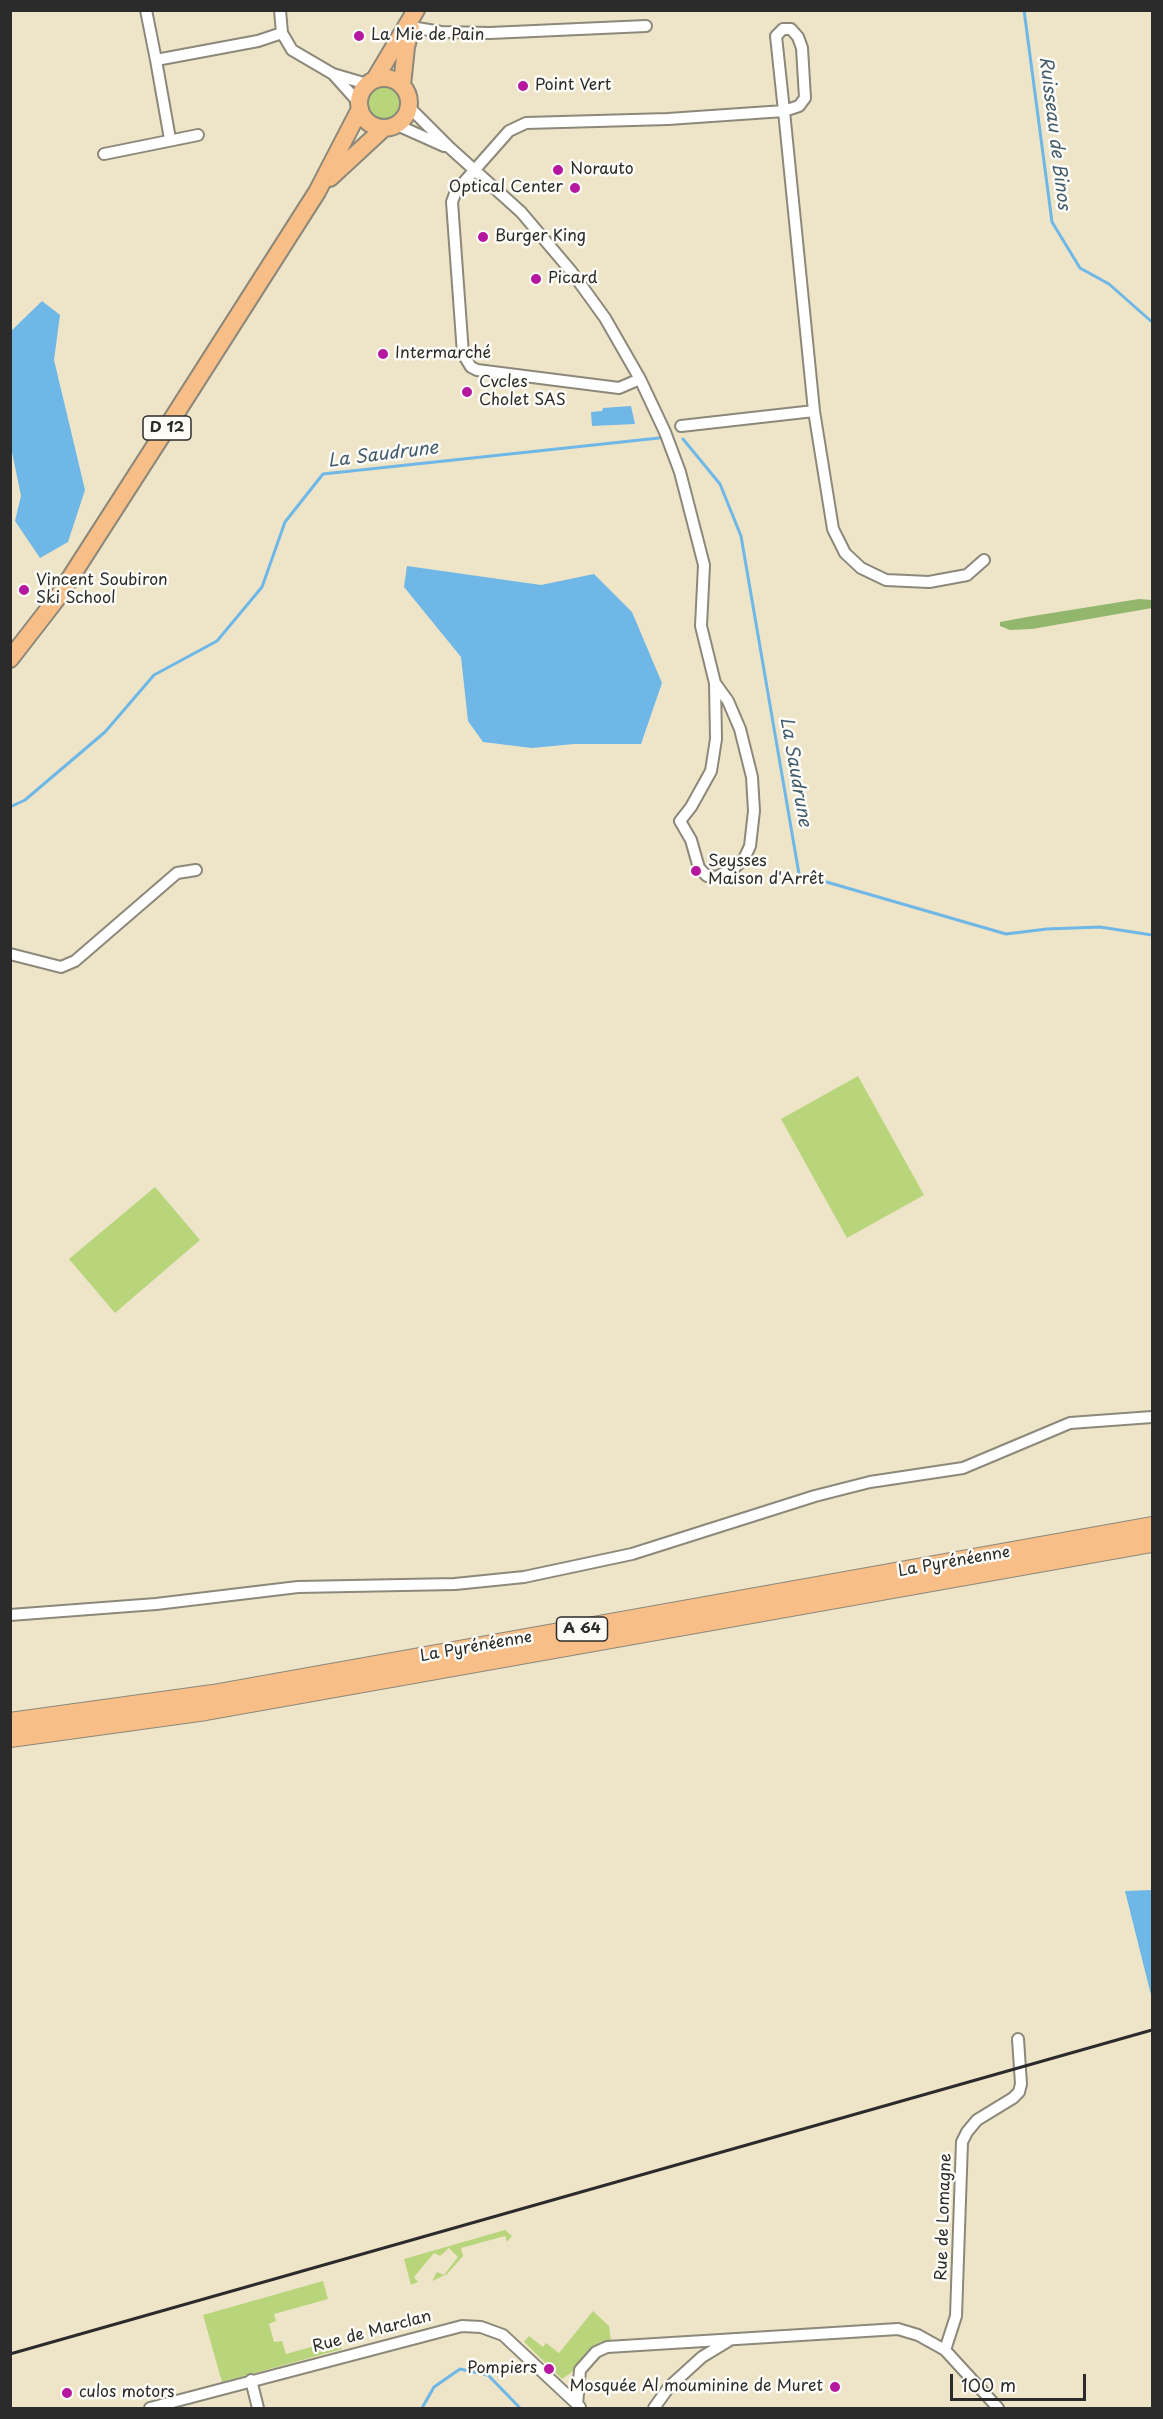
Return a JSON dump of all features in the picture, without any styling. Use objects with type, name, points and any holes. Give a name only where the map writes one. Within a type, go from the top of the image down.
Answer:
[{"type":"highway","name":"La Pyrénéenne","points":[[10,1723],[213,1695],[1152,1527]]},
{"type":"highway","name":"La Pyrénéenne","points":[[10,1737],[206,1710],[1152,1542]]},
{"type":"main road","points":[[371,81],[392,79],[402,85],[409,99],[409,107],[403,120],[390,127],[369,123],[359,106],[371,81],[414,18]]},
{"type":"main road","points":[[402,85],[406,47],[414,18]]},
{"type":"main road","name":"D 12","points":[[10,659],[58,597],[317,192],[359,106]]},
{"type":"main road","name":"D 12","points":[[317,192],[390,127]]},
{"type":"street","points":[[146,10],[170,139]]},
{"type":"street","points":[[280,10],[282,33],[292,50],[333,74],[371,81]]},
{"type":"street","points":[[414,18],[441,32],[490,33],[646,26]]},
{"type":"street","points":[[639,379],[619,388],[477,370],[465,361],[452,202],[456,190],[509,130],[526,123],[668,119],[783,111],[799,106],[805,98],[802,48],[798,37],[791,29],[783,29],[776,36],[783,111],[814,411],[834,529],[845,553],[861,568],[886,580],[929,582],[967,575],[984,560]]},
{"type":"street","points":[[156,60],[258,41],[282,33]]},
{"type":"street","points":[[333,74],[359,106]]},
{"type":"street","points":[[409,107],[450,148],[521,212],[571,271],[605,318],[639,379],[672,452],[694,523],[704,565],[701,626],[715,683],[716,739],[711,771],[691,807],[680,821],[691,840],[699,868],[707,876],[716,877],[733,870],[744,859],[750,846],[754,811],[752,777],[740,729],[728,701],[715,683]]},
{"type":"street","points":[[390,127],[450,148]]},
{"type":"street","points":[[104,154],[198,135]]},
{"type":"street","points":[[681,426],[814,411]]},
{"type":"street","points":[[10,954],[61,967],[75,961],[177,873],[196,870]]},
{"type":"street","points":[[10,1615],[156,1604],[298,1587],[455,1584],[524,1577],[632,1554],[815,1496],[859,1485],[963,1468],[1070,1423],[1152,1417]]},
{"type":"street","name":"Rue de Lomagne","points":[[945,2350],[956,2316],[962,2142],[977,2120],[990,2110],[1014,2098],[1019,2092],[1021,2084],[1018,2038]]},
{"type":"street","name":"Rue de Marclan","points":[[150,2409],[450,2327],[471,2326],[503,2335],[579,2407]]},
{"type":"street","name":"Rue de Marclan","points":[[579,2407],[580,2370],[596,2352],[607,2347],[898,2329],[918,2335],[945,2350],[998,2409]]},
{"type":"street","name":"Rue de Marclan","points":[[654,2409],[669,2387],[702,2357],[733,2339]]},
{"type":"street","points":[[251,2380],[258,2409]]},
{"type":"green space","points":[[384,86],[396,91],[401,103],[396,115],[384,120],[372,115],[367,103],[372,91]]},
{"type":"green space","points":[[1139,599],[1152,600],[1152,608],[1032,629],[1010,630],[1000,626],[1000,622]]},
{"type":"green space","points":[[858,1076],[924,1195],[847,1238],[781,1119]]},
{"type":"green space","points":[[155,1187],[200,1240],[115,1313],[69,1259]]},
{"type":"green space","points":[[505,2230],[512,2236],[507,2242],[505,2236],[461,2248],[463,2256],[447,2274],[432,2281],[437,2272],[444,2275],[458,2257],[449,2248],[440,2256],[434,2253],[414,2277],[418,2282],[411,2285],[404,2259]]},
{"type":"green space","points":[[323,2281],[328,2299],[274,2314],[276,2321],[269,2324],[274,2342],[282,2341],[286,2354],[340,2339],[342,2349],[222,2382],[203,2315]]},
{"type":"green space","points":[[593,2311],[609,2326],[611,2341],[601,2342],[587,2352],[573,2371],[562,2379],[524,2342],[529,2336],[543,2347],[546,2343],[559,2353]]},
{"type":"water","points":[[42,301],[60,315],[54,360],[85,490],[68,542],[40,558],[15,521],[21,496],[11,447],[10,332]]},
{"type":"water","points":[[631,406],[635,424],[592,426],[591,412],[602,411],[603,408]]},
{"type":"water","points":[[407,566],[541,585],[594,574],[632,612],[662,683],[641,744],[574,744],[532,748],[483,742],[468,721],[461,657],[404,587]]},
{"type":"water","points":[[1152,1890],[1152,1999],[1125,1891]]},
{"type":"waterway","name":"Ruisseau de Binos","points":[[1024,10],[1052,222],[1080,268],[1109,284],[1152,322]]},
{"type":"waterway","name":"La Saudrune","points":[[10,807],[25,800],[105,732],[154,675],[217,641],[262,587],[285,522],[323,474],[659,438]]},
{"type":"waterway","name":"La Saudrune","points":[[683,439],[720,484],[741,536],[799,874],[1006,934],[1047,929],[1100,927],[1152,935]]},
{"type":"waterway","points":[[422,2408],[434,2387],[460,2369],[488,2375],[520,2408]]},
{"type":"railway","points":[[10,2354],[1152,2030]]},
{"type":"place","name":"La Mie de Pain","points":[[359,36]]},
{"type":"place","name":"Point Vert","points":[[523,86]]},
{"type":"place","name":"Norauto","points":[[558,170]]},
{"type":"place","name":"Optical Center","points":[[575,188]]},
{"type":"place","name":"Burger King","points":[[483,237]]},
{"type":"place","name":"Picard","points":[[536,279]]},
{"type":"place","name":"Intermarché","points":[[383,354]]},
{"type":"place","name":"Cvcles Cholet SAS","points":[[467,392]]},
{"type":"place","name":"Vincent Soubiron Ski School","points":[[24,590]]},
{"type":"place","name":"Seysses Maison d'Arrêt","points":[[696,871]]},
{"type":"place","name":"Pompiers","points":[[549,2369]]},
{"type":"place","name":"Mosquée Al mouminine de Muret","points":[[835,2387]]},
{"type":"place","name":"culos motors","points":[[67,2393]]}]
